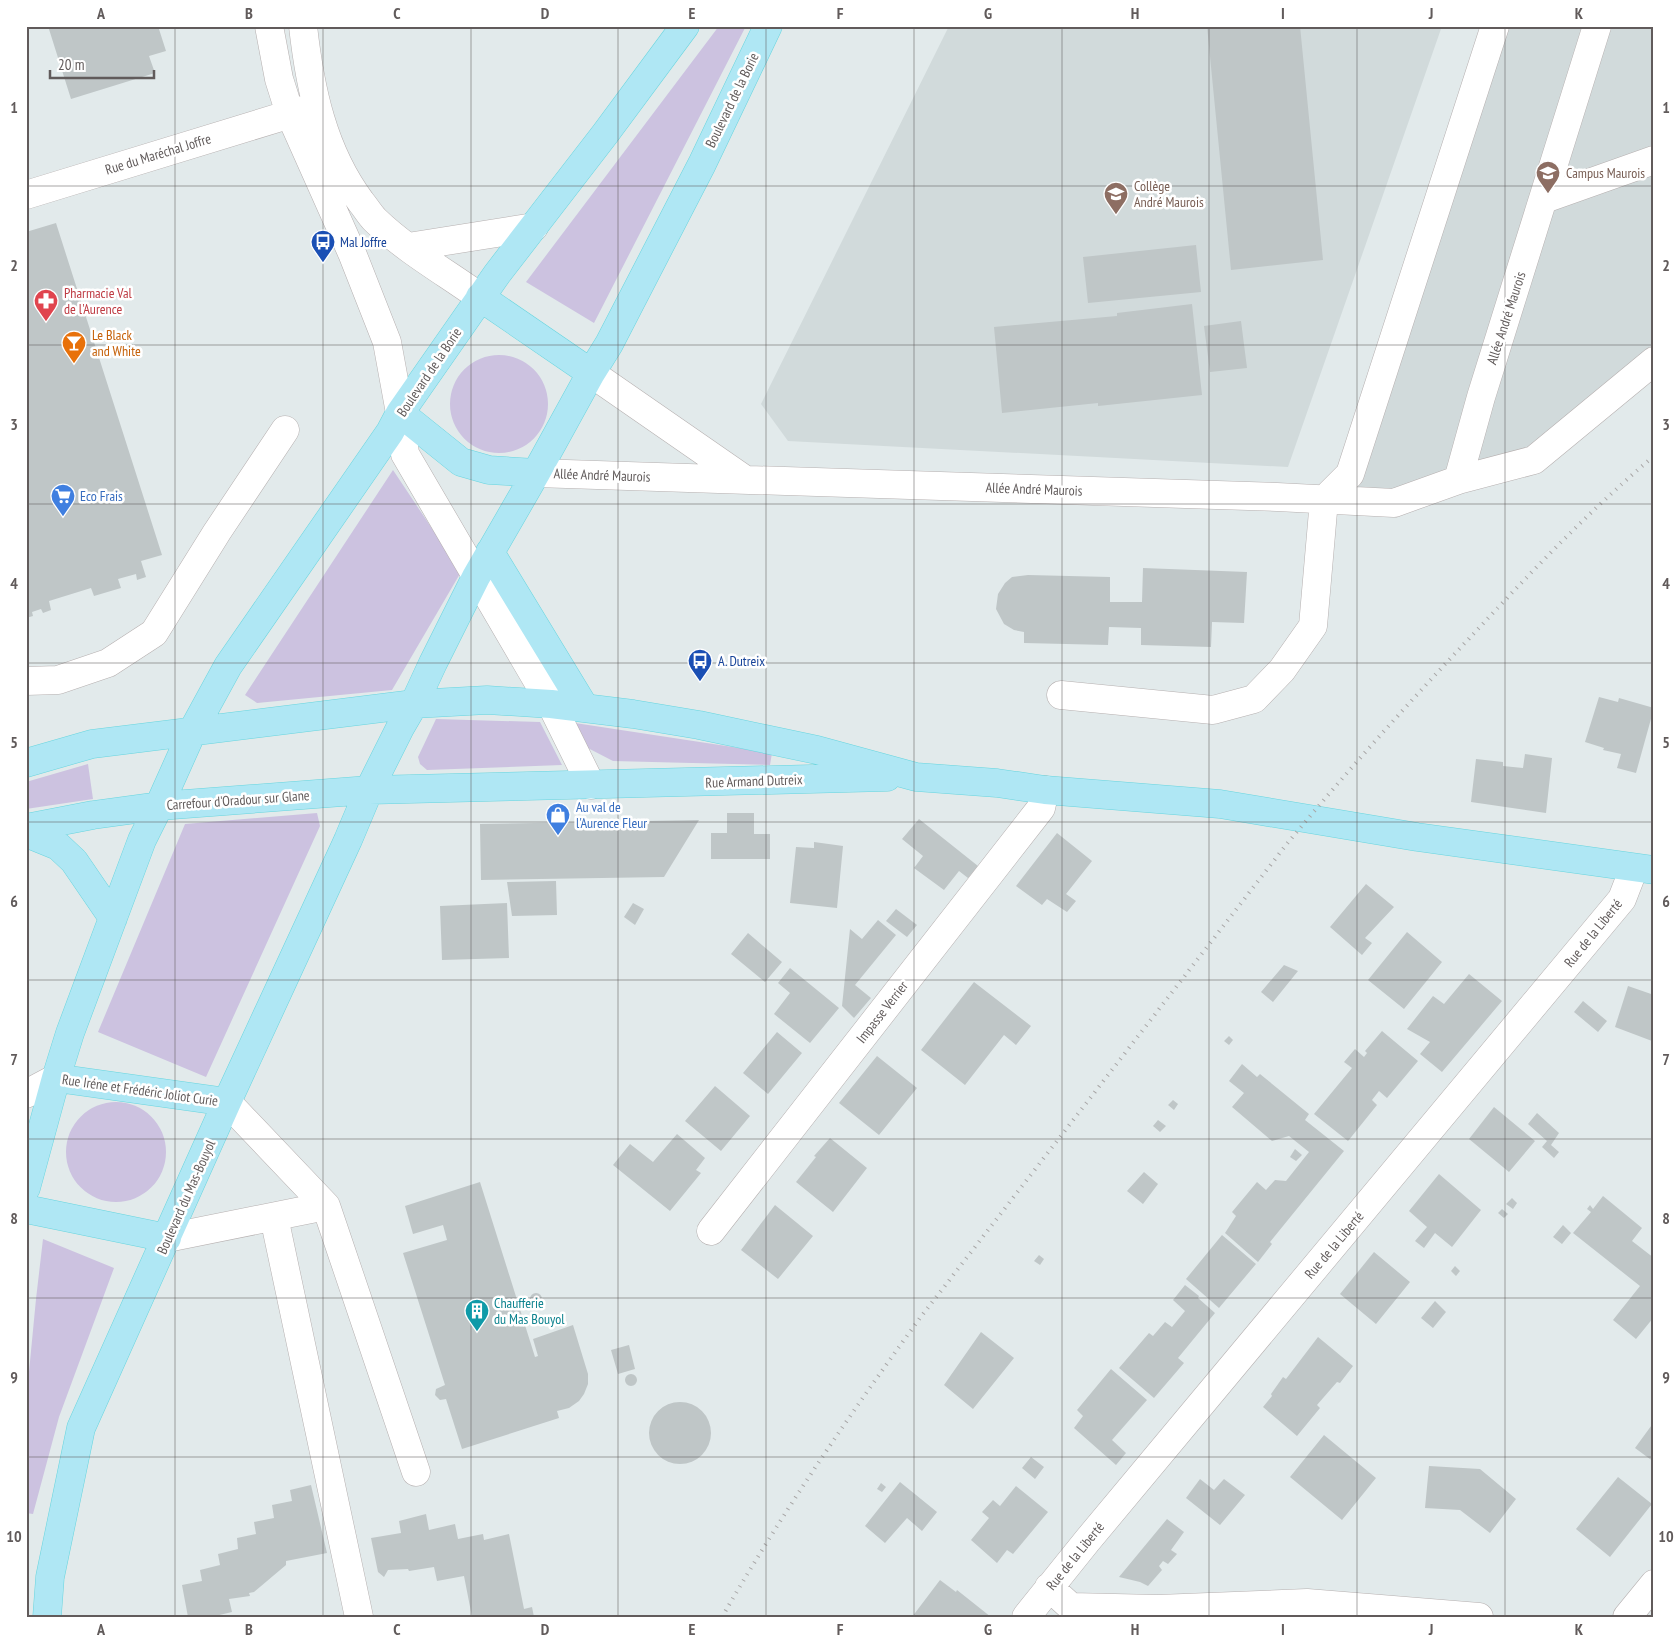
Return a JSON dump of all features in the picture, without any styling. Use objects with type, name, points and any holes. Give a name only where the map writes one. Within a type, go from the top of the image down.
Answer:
[{"type":"main road","name":"Boulevard de la Borie","points":[[193,730],[228,666],[390,432],[400,414],[480,297],[684,26]]},
{"type":"main road","name":"Boulevard de la Borie","points":[[369,790],[414,704],[476,577],[609,344],[688,190],[768,26]]},
{"type":"main road","points":[[480,297],[591,373]]},
{"type":"main road","name":"Allée André Maurois","points":[[400,414],[461,462],[489,470],[536,473]]},
{"type":"main road","points":[[490,552],[585,708]]},
{"type":"main road","points":[[26,763],[92,744],[414,704],[487,700],[551,704],[633,714],[772,740],[817,750],[916,777],[997,783],[1045,790],[1220,804],[1417,837],[1644,869]]},
{"type":"main road","name":"Carrefour d'Oradour sur Glane","points":[[193,730],[160,806],[369,790]]},
{"type":"main road","name":"Rue Armand Dutreix","points":[[369,790],[916,777]]},
{"type":"main road","name":"Boulevard du Mas-Bouyol","points":[[47,1617],[50,1577],[81,1428],[369,790]]},
{"type":"main road","points":[[26,828],[93,815],[160,806]]},
{"type":"main road","points":[[26,1188],[70,1033],[142,840],[160,806]]},
{"type":"main road","points":[[26,833],[58,846],[74,861],[113,918]]},
{"type":"main road","name":"Rue Iréne et Frédéric Joliot Curie","points":[[56,1078],[227,1102]]},
{"type":"main road","points":[[26,1209],[167,1238]]},
{"type":"street","points":[[269,26],[278,79],[290,114],[352,253],[387,342],[405,454],[551,704],[592,785]]},
{"type":"street","points":[[303,26],[307,64],[316,105],[325,135],[347,183],[374,220],[408,247],[480,297]]},
{"type":"street","points":[[1061,695],[1214,710],[1254,699],[1282,670],[1313,626],[1324,500],[1350,474],[1495,26]]},
{"type":"street","name":"Allée André Maurois","points":[[536,473],[1277,497],[1394,503],[1458,480],[1481,397],[1597,26]]},
{"type":"street","name":"Rue du Maréchal Joffre","points":[[26,195],[316,105]]},
{"type":"street","points":[[1544,199],[1654,160]]},
{"type":"street","points":[[408,247],[534,227]]},
{"type":"street","points":[[1458,480],[1534,460],[1654,361]]},
{"type":"street","points":[[591,373],[744,479]]},
{"type":"street","points":[[26,681],[58,680],[108,663],[154,633],[217,532],[285,430]]},
{"type":"street","name":"Impasse Verrier","points":[[711,1231],[1041,808],[1045,790]]},
{"type":"street","name":"Rue de la Liberté","points":[[1026,1617],[1622,899],[1644,869]]},
{"type":"street","name":"Rue Iréne et Frédéric Joliot Curie","points":[[26,1094],[56,1078]]},
{"type":"street","points":[[227,1102],[326,1206],[416,1472]]},
{"type":"street","points":[[167,1238],[326,1206]]},
{"type":"street","points":[[274,1217],[359,1617]]},
{"type":"street","points":[[1627,1617],[1654,1584]]},
{"type":"street","points":[[1049,1588],[1071,1607],[1158,1609],[1308,1603],[1479,1617]]},
{"type":"shaded area","points":[[719,26],[746,26],[594,323],[526,282]]},
{"type":"shaded area","name":"Collège André Maurois","points":[[949,26],[1442,26],[1288,467],[788,441],[761,404]]},
{"type":"shaded area","name":"Campus Maurois","points":[[1495,26],[1654,26],[1654,361],[1534,460],[1458,480],[1324,500],[1350,474]]},
{"type":"shaded area","points":[[499,355],[509,356],[526,363],[540,377],[547,394],[547,414],[540,431],[526,445],[509,452],[499,453],[489,452],[472,445],[458,431],[451,414],[450,404],[451,394],[458,377],[472,363],[489,356]]},
{"type":"shaded area","points":[[393,470],[461,572],[392,690],[257,703],[245,695]]},
{"type":"shaded area","points":[[436,719],[540,722],[562,765],[427,770],[420,764],[418,757]]},
{"type":"shaded area","points":[[575,723],[772,753],[770,765],[613,761],[582,745]]},
{"type":"shaded area","points":[[88,764],[93,799],[26,809],[26,782]]},
{"type":"shaded area","points":[[317,813],[320,826],[206,1077],[98,1032],[185,824]]},
{"type":"shaded area","points":[[116,1102],[135,1106],[151,1117],[162,1133],[166,1152],[162,1171],[151,1187],[135,1198],[116,1202],[97,1198],[81,1187],[70,1171],[66,1152],[70,1133],[81,1117],[97,1106]]},
{"type":"shaded area","points":[[43,1239],[114,1268],[59,1417],[33,1514],[26,1513],[26,1403]]},
{"type":"building","points":[[48,26],[158,26],[166,51],[149,56],[155,73],[71,99]]},
{"type":"building","points":[[1207,26],[1300,26],[1323,260],[1231,270]]},
{"type":"building","points":[[56,223],[162,555],[141,561],[146,577],[137,580],[136,574],[118,579],[121,588],[94,596],[91,588],[49,601],[51,610],[43,613],[41,609],[32,612],[33,616],[26,618],[26,232]]},
{"type":"building","points":[[1196,245],[1201,292],[1088,303],[1083,257]]},
{"type":"building","points":[[1192,304],[1202,395],[1098,406],[1098,403],[1002,413],[994,327],[1117,316],[1117,313]]},
{"type":"building","points":[[1241,321],[1247,368],[1210,372],[1204,326]]},
{"type":"building","points":[[1143,568],[1247,572],[1244,623],[1212,622],[1211,647],[1141,645],[1141,628],[1109,627],[1108,645],[1024,643],[1024,632],[1014,630],[1004,624],[996,609],[998,594],[1005,583],[1012,577],[1028,575],[1110,577],[1110,602],[1142,602]]},
{"type":"building","points":[[1599,697],[1618,702],[1619,698],[1654,708],[1636,773],[1617,768],[1621,754],[1603,750],[1604,748],[1585,742]]},
{"type":"building","points":[[1525,754],[1552,758],[1546,813],[1471,802],[1476,759],[1503,762],[1503,766],[1523,768]]},
{"type":"building","points":[[727,813],[754,813],[754,834],[770,834],[770,859],[711,859],[711,833],[727,833]]},
{"type":"building","points":[[919,819],[978,866],[968,878],[959,871],[944,890],[914,868],[923,856],[902,839]]},
{"type":"building","points":[[699,820],[664,877],[481,880],[480,824]]},
{"type":"building","points":[[1057,833],[1092,861],[1066,894],[1076,901],[1067,912],[1047,899],[1042,905],[1016,886]]},
{"type":"building","points":[[814,842],[843,846],[837,908],[790,903],[796,847],[814,848]]},
{"type":"building","points":[[556,881],[557,915],[512,916],[507,882]]},
{"type":"building","points":[[1366,884],[1394,907],[1365,938],[1372,943],[1362,955],[1330,927]]},
{"type":"building","points":[[507,903],[509,958],[442,960],[440,906]]},
{"type":"building","points":[[633,903],[644,909],[635,925],[624,917]]},
{"type":"building","points":[[896,909],[917,925],[907,937],[886,921]]},
{"type":"building","points":[[878,920],[896,935],[855,985],[871,998],[854,1018],[842,1006],[850,929],[862,939]]},
{"type":"building","points":[[1407,932],[1442,962],[1404,1009],[1368,980]]},
{"type":"building","points":[[748,933],[782,962],[765,982],[731,954]]},
{"type":"building","points":[[1284,965],[1298,971],[1273,1002],[1261,992]]},
{"type":"building","points":[[790,968],[839,1008],[810,1043],[774,1014],[790,993],[778,983]]},
{"type":"building","points":[[1469,974],[1502,1001],[1442,1072],[1420,1054],[1430,1042],[1407,1029],[1433,996],[1444,1004]]},
{"type":"building","points":[[974,982],[1031,1026],[1016,1045],[1004,1035],[965,1085],[921,1050]]},
{"type":"building","points":[[1628,986],[1654,995],[1654,1039],[1652,1041],[1615,1027]]},
{"type":"building","points":[[1583,1001],[1607,1021],[1598,1032],[1574,1012]]},
{"type":"building","points":[[1382,1031],[1418,1061],[1387,1098],[1379,1091],[1372,1100],[1377,1105],[1348,1141],[1314,1114],[1352,1068],[1344,1062],[1355,1049],[1364,1057],[1367,1053],[1365,1051]]},
{"type":"building","points":[[777,1032],[802,1053],[768,1094],[743,1073]]},
{"type":"building","points":[[1229,1036],[1233,1040],[1229,1045],[1224,1041]]},
{"type":"building","points":[[877,1056],[917,1088],[879,1135],[839,1103]]},
{"type":"building","points":[[1242,1064],[1257,1077],[1260,1074],[1309,1114],[1305,1120],[1344,1151],[1270,1242],[1272,1244],[1258,1262],[1225,1233],[1236,1216],[1232,1212],[1257,1182],[1266,1190],[1275,1180],[1286,1181],[1309,1152],[1289,1136],[1272,1141],[1232,1107],[1244,1093],[1229,1081]]},
{"type":"building","points":[[715,1086],[750,1116],[721,1151],[685,1121]]},
{"type":"building","points":[[1173,1100],[1178,1104],[1174,1110],[1168,1105]]},
{"type":"building","points":[[1494,1107],[1535,1141],[1509,1172],[1469,1139]]},
{"type":"building","points":[[1537,1113],[1559,1133],[1551,1145],[1559,1152],[1554,1158],[1542,1147],[1547,1141],[1528,1124]]},
{"type":"building","points":[[1158,1120],[1166,1126],[1160,1132],[1153,1126]]},
{"type":"building","points":[[677,1134],[705,1158],[696,1170],[701,1173],[670,1211],[613,1165],[630,1144],[653,1162]]},
{"type":"building","points":[[830,1138],[867,1168],[833,1212],[796,1182],[816,1157],[814,1156]]},
{"type":"building","points":[[1295,1149],[1302,1155],[1296,1161],[1290,1157]]},
{"type":"building","points":[[1144,1172],[1158,1184],[1143,1204],[1127,1191]]},
{"type":"building","points":[[1439,1174],[1481,1210],[1452,1247],[1435,1233],[1424,1248],[1415,1241],[1427,1227],[1409,1211]]},
{"type":"building","name":"Chaufferie du Mas Bouyol","points":[[480,1182],[535,1357],[538,1356],[533,1339],[573,1325],[588,1374],[588,1384],[579,1401],[569,1408],[557,1411],[559,1418],[462,1449],[446,1399],[440,1400],[435,1395],[436,1389],[445,1385],[403,1253],[447,1240],[443,1225],[413,1234],[405,1206]]},
{"type":"building","points":[[1603,1196],[1642,1228],[1632,1241],[1654,1258],[1654,1317],[1636,1339],[1613,1320],[1640,1286],[1573,1233],[1591,1212],[1587,1209],[1590,1205],[1593,1209]]},
{"type":"building","points":[[1512,1198],[1517,1203],[1513,1209],[1506,1204]]},
{"type":"building","points":[[775,1205],[813,1236],[778,1279],[741,1250]]},
{"type":"building","points":[[1502,1209],[1508,1214],[1504,1218],[1498,1213]]},
{"type":"building","points":[[1563,1225],[1571,1233],[1562,1244],[1553,1237]]},
{"type":"building","points":[[1222,1235],[1256,1264],[1219,1308],[1186,1279]]},
{"type":"building","points":[[1374,1252],[1410,1282],[1376,1324],[1340,1294]]},
{"type":"building","points":[[1039,1255],[1044,1259],[1040,1265],[1034,1261]]},
{"type":"building","points":[[1455,1266],[1460,1271],[1456,1276],[1451,1271]]},
{"type":"building","points":[[1185,1285],[1199,1296],[1198,1298],[1215,1313],[1178,1358],[1184,1363],[1154,1398],[1119,1368],[1149,1333],[1153,1336],[1165,1322],[1172,1327],[1185,1311],[1173,1300]]},
{"type":"building","points":[[538,1293],[541,1294],[541,1304],[534,1305],[531,1304],[530,1297],[531,1294]]},
{"type":"building","points":[[1435,1301],[1446,1312],[1433,1328],[1421,1318]]},
{"type":"building","points":[[981,1332],[1014,1358],[973,1409],[944,1385]]},
{"type":"building","points":[[1318,1337],[1353,1366],[1340,1383],[1337,1382],[1317,1405],[1320,1408],[1297,1436],[1263,1407],[1283,1377],[1286,1379]]},
{"type":"building","points":[[629,1345],[635,1369],[618,1374],[611,1350]]},
{"type":"building","points":[[1111,1369],[1147,1400],[1112,1440],[1126,1453],[1116,1465],[1074,1428],[1083,1416],[1077,1410]]},
{"type":"building","points":[[629,1374],[633,1374],[637,1380],[633,1386],[629,1386],[625,1382],[625,1378]]},
{"type":"building","points":[[680,1402],[692,1404],[702,1411],[709,1421],[711,1433],[709,1445],[702,1455],[692,1462],[680,1464],[668,1462],[658,1455],[651,1445],[649,1433],[651,1421],[658,1411],[668,1404]]},
{"type":"building","points":[[1654,1422],[1654,1462],[1635,1448]]},
{"type":"building","points":[[1324,1435],[1376,1478],[1342,1520],[1290,1477]]},
{"type":"building","points":[[1031,1457],[1044,1467],[1035,1479],[1022,1468]]},
{"type":"building","points":[[1429,1466],[1480,1469],[1516,1499],[1490,1533],[1460,1510],[1425,1508]]},
{"type":"building","points":[[1618,1477],[1652,1504],[1610,1557],[1576,1529]]},
{"type":"building","points":[[1200,1479],[1214,1490],[1224,1479],[1245,1495],[1220,1525],[1186,1498]]},
{"type":"building","points":[[900,1482],[937,1512],[922,1531],[907,1518],[885,1543],[865,1526]]},
{"type":"building","points":[[881,1483],[886,1487],[882,1492],[877,1489]]},
{"type":"building","points":[[311,1485],[327,1553],[286,1561],[286,1565],[254,1592],[249,1593],[250,1596],[229,1599],[232,1612],[211,1617],[188,1617],[182,1585],[202,1581],[200,1570],[220,1565],[218,1554],[238,1549],[237,1538],[256,1534],[254,1522],[274,1518],[272,1505],[292,1501],[290,1490]]},
{"type":"building","points":[[1016,1486],[1048,1512],[1013,1554],[1007,1550],[997,1563],[971,1540],[989,1518],[982,1512],[993,1500],[1000,1506]]},
{"type":"building","points":[[426,1514],[429,1530],[455,1524],[458,1539],[483,1534],[484,1540],[509,1534],[524,1609],[532,1607],[534,1617],[472,1617],[464,1576],[437,1581],[434,1567],[409,1571],[408,1569],[388,1570],[384,1577],[378,1572],[371,1538],[401,1533],[399,1521]]},
{"type":"building","points":[[1167,1519],[1184,1532],[1171,1550],[1177,1554],[1168,1564],[1163,1561],[1159,1566],[1162,1570],[1148,1586],[1119,1577]]},
{"type":"building","points":[[940,1580],[956,1592],[957,1590],[991,1617],[912,1617]]},
{"type":"railway","points":[[722,1617],[768,1540],[817,1465],[920,1318],[1286,845],[1380,736],[1499,607],[1585,518],[1654,456]]},
{"type":"place","name":"Campus Maurois","points":[[1548,194]]},
{"type":"place","name":"Collège André Maurois","points":[[1116,215]]},
{"type":"place","name":"Mal Joffre","points":[[323,263]]},
{"type":"place","name":"Pharmacie Val de l'Aurence","points":[[46,322]]},
{"type":"place","name":"Le Black and White","points":[[74,364]]},
{"type":"place","name":"Eco Frais","points":[[63,517]]},
{"type":"place","name":"A. Dutreix","points":[[700,682]]},
{"type":"place","name":"Au val de l'Aurence Fleur","points":[[558,836]]},
{"type":"place","name":"Chaufferie du Mas Bouyol","points":[[477,1332]]}]
